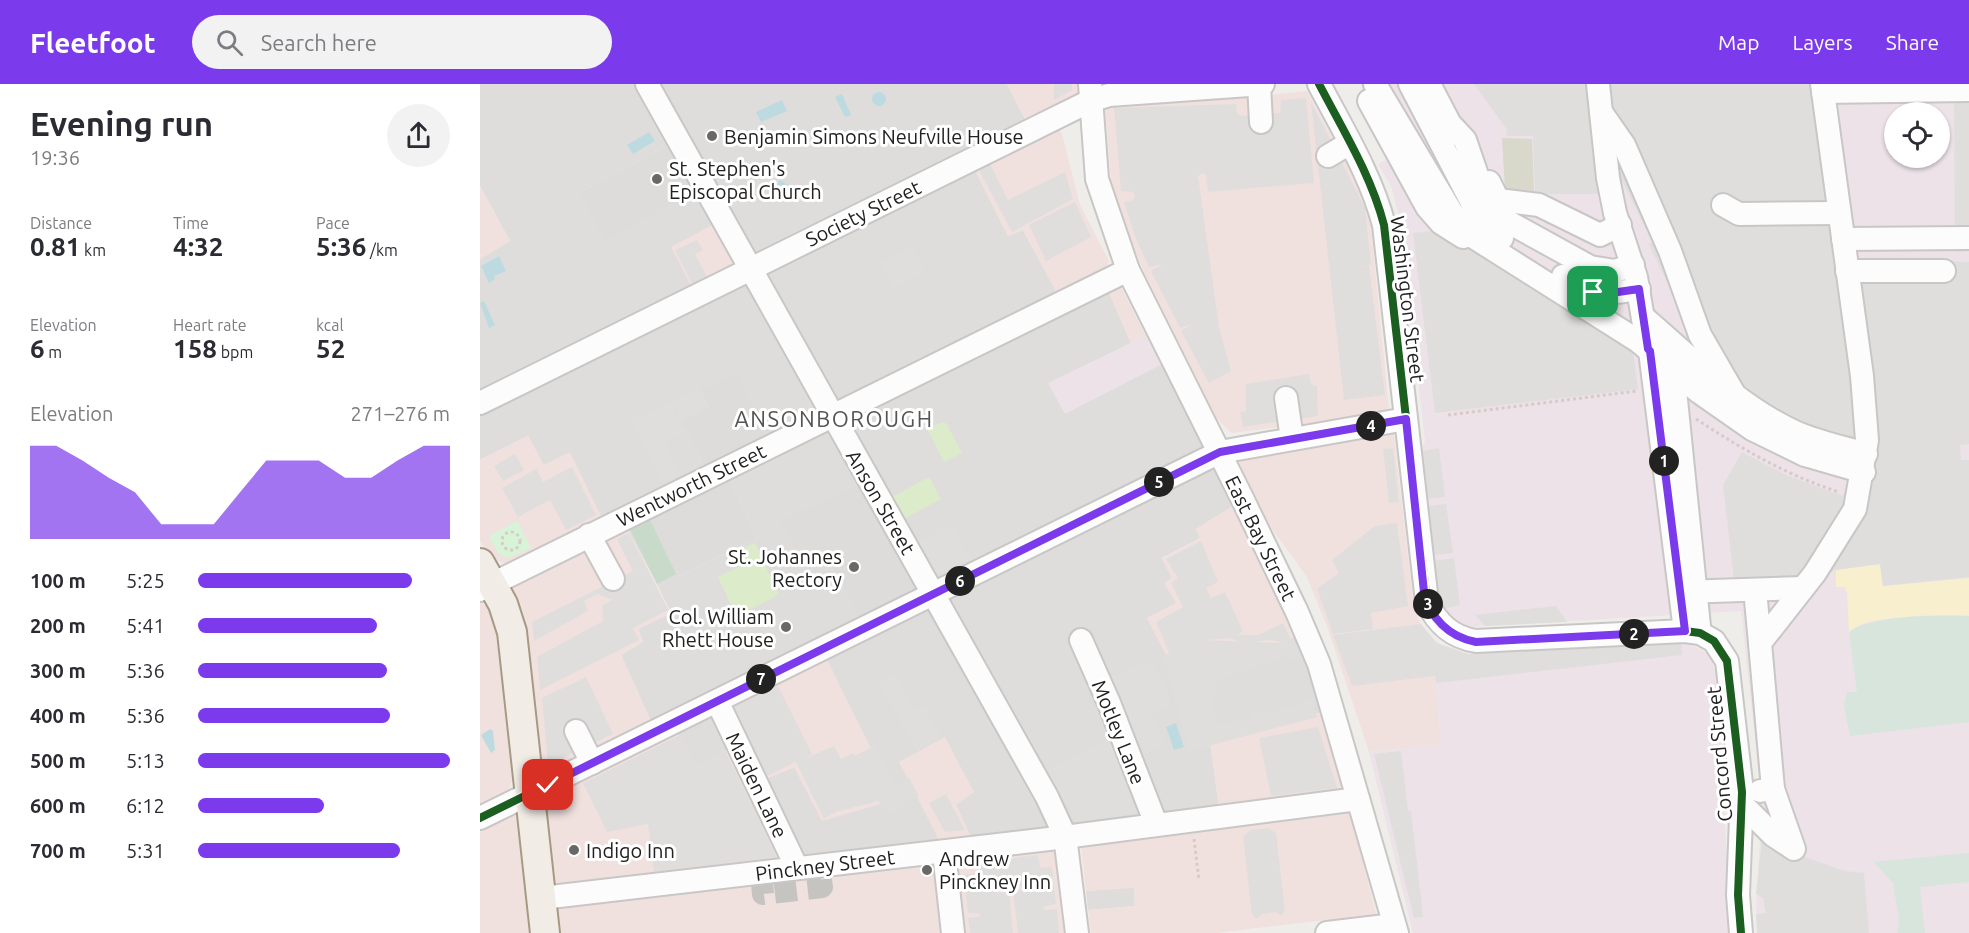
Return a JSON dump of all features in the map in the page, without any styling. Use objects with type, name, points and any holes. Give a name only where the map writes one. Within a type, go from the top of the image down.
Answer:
[{"type":"main road","points":[[486,571],[503,604],[512,632],[545,933]]},
{"type":"street","name":"Anson Street","points":[[647,84],[831,416],[1047,796],[1065,836],[1077,933]]},
{"type":"street","name":"Society Street","points":[[480,403],[750,269],[1090,93],[1109,95],[1261,84]]},
{"type":"street","points":[[1261,84],[1261,122]]},
{"type":"street","name":"Washington Street","points":[[1319,84],[1377,198],[1384,225],[1424,592],[1435,618],[1449,631],[1476,642],[1692,632]]},
{"type":"street","points":[[1360,84],[1427,207],[1441,223],[1464,239],[1474,238]]},
{"type":"street","points":[[1375,84],[1452,213],[1470,230],[1474,238],[1649,350],[1723,410],[1776,443],[1859,465]]},
{"type":"street","points":[[1410,84],[1488,230],[1587,291],[1611,293],[1631,259]]},
{"type":"street","points":[[1420,84],[1484,208],[1590,267],[1616,271],[1631,259]]},
{"type":"street","points":[[1429,84],[1450,124],[1465,140],[1478,178],[1491,204],[1597,258],[1631,259]]},
{"type":"street","points":[[1438,84],[1456,117],[1474,137],[1483,169],[1498,200],[1517,202],[1601,248],[1631,259]]},
{"type":"street","points":[[1598,84],[1608,178],[1631,259],[1643,317],[1688,592]]},
{"type":"street","points":[[1760,643],[1803,588],[1855,509],[1859,465],[1868,440],[1863,386],[1822,88],[1969,90]]},
{"type":"street","name":"East Bay Street","points":[[1090,93],[1097,179],[1128,270],[1220,452],[1297,612],[1319,664],[1396,929]]},
{"type":"street","points":[[1601,112],[1624,145],[1670,251],[1700,335],[1732,392]]},
{"type":"street","points":[[1328,156],[1350,143]]},
{"type":"street","points":[[1723,205],[1739,214],[1839,213]]},
{"type":"street","points":[[1843,239],[1969,238]]},
{"type":"street","name":"Wentworth Street","points":[[486,571],[590,535],[1128,270]]},
{"type":"street","points":[[1847,271],[1944,271]]},
{"type":"street","points":[[1643,317],[1732,392],[1794,432],[1859,465]]},
{"type":"street","points":[[1674,370],[1692,632]]},
{"type":"street","points":[[1286,398],[1292,439]]},
{"type":"street","points":[[480,818],[1220,452],[1406,419]]},
{"type":"street","points":[[590,535],[613,579]]},
{"type":"street","points":[[1688,592],[1803,588]]},
{"type":"street","points":[[1755,590],[1773,789],[1794,849],[1773,835],[1742,798],[1773,789]]},
{"type":"street","name":"Concord Street","points":[[1692,632],[1719,647],[1727,661],[1742,798],[1738,895],[1741,933]]},
{"type":"street","name":"Motley Lane","points":[[1081,640],[1109,703],[1156,824]]},
{"type":"street","name":"Maiden Lane","points":[[717,701],[797,868]]},
{"type":"street","points":[[576,731],[592,763]]},
{"type":"street","name":"Pinckney Street","points":[[542,898],[944,852],[1358,799]]},
{"type":"street","points":[[944,852],[953,933]]},
{"type":"street","points":[[1328,933],[1396,929]]},
{"type":"path","points":[[1448,415],[1639,391],[1656,393]]},
{"type":"path","points":[[1677,406],[1752,455],[1841,493],[1859,465]]},
{"type":"path","points":[[486,571],[503,545],[503,537],[507,533],[513,532],[519,538],[515,548],[510,549],[503,545]]},
{"type":"path","points":[[1193,828],[1199,880]]},
{"type":"shaded area","points":[[480,84],[642,84],[674,142],[581,192],[699,188],[718,222],[693,290],[480,395],[480,259],[510,241],[480,186]]},
{"type":"shaded area","points":[[656,84],[1007,84],[1026,121],[755,256]]},
{"type":"shaded area","points":[[1007,84],[1078,84],[1078,93],[1072,99],[1026,121]]},
{"type":"shaded area","points":[[1054,84],[1072,84],[1072,90],[1054,100]]},
{"type":"shaded area","points":[[1381,84],[1969,84],[1969,933],[1758,933],[1756,906],[1760,839],[1767,818],[1763,810],[1741,611],[1471,627],[1449,617],[1439,603],[1422,448],[1425,441],[1400,220],[1391,186],[1378,164],[1418,144]]},
{"type":"shaded area","points":[[1474,84],[1588,84],[1604,194],[1535,194],[1533,136],[1507,136],[1506,128]]},
{"type":"shaded area","points":[[1602,84],[1830,84],[1854,258],[1969,262],[1969,444],[1960,445],[1961,460],[1969,460],[1969,577],[1883,586],[1880,564],[1815,573],[1803,587],[1735,589],[1723,485],[1742,452],[1786,475],[1843,496],[1849,479],[1813,429],[1775,411],[1738,384],[1697,338],[1661,270],[1649,244],[1652,242],[1620,176],[1613,155]]},
{"type":"shaded area","points":[[1954,84],[1969,84],[1969,251],[1955,252]]},
{"type":"shaded area","points":[[1307,91],[1361,191],[1370,216],[1389,409],[1384,414],[1232,433],[1217,419],[1144,272],[1125,226],[1111,181],[1105,106],[1115,101],[1268,95]]},
{"type":"shaded area","points":[[1306,98],[1314,183],[1208,192],[1206,175],[1202,173],[1198,176],[1219,327],[1231,371],[1209,383],[1181,331],[1192,324],[1180,328],[1151,271],[1163,264],[1149,267],[1136,239],[1124,202],[1133,200],[1135,195],[1133,192],[1121,191],[1114,108],[1236,104],[1237,113],[1241,116],[1280,113],[1281,100]]},
{"type":"shaded area","points":[[1311,102],[1365,208],[1371,265],[1359,267],[1369,266],[1385,395],[1344,400]]},
{"type":"shaded area","points":[[1058,128],[1062,134],[1080,205],[1109,261],[1106,272],[1058,295],[1023,230],[1008,236],[973,166]]},
{"type":"shaded area","points":[[1502,138],[1532,139],[1534,191],[1505,190]]},
{"type":"shaded area","name":"St. Stephen's Episcopal Church","points":[[674,142],[699,188],[605,241],[581,192]]},
{"type":"shaded area","points":[[990,164],[1008,200],[1065,172],[1073,199],[1012,232],[979,170]]},
{"type":"shaded area","points":[[973,166],[1008,236],[1023,230],[1058,295],[839,402],[833,401],[761,274]]},
{"type":"shaded area","points":[[480,186],[510,241],[480,259]]},
{"type":"shaded area","points":[[1075,202],[1091,237],[1046,261],[1029,225]]},
{"type":"shaded area","points":[[718,222],[735,254],[736,269],[693,290],[671,247]]},
{"type":"shaded area","points":[[1441,230],[1633,350],[1638,389],[1435,413],[1413,233]]},
{"type":"shaded area","points":[[697,240],[703,250],[695,254],[707,277],[692,284],[675,250]]},
{"type":"shaded area","points":[[912,247],[925,273],[894,289],[880,263]]},
{"type":"shaded area","points":[[746,283],[817,405],[816,412],[768,437],[674,406],[705,468],[602,518],[544,466],[528,436],[480,460],[480,414]]},
{"type":"shaded area","points":[[1116,286],[1122,289],[1146,336],[1131,343],[1107,288]]},
{"type":"shaded area","points":[[1107,288],[1131,343],[1049,383],[1065,413],[1162,364],[1203,440],[1201,453],[940,580],[935,579],[844,425],[847,416]]},
{"type":"shaded area","points":[[1146,336],[1162,364],[1065,414],[1048,383]]},
{"type":"shaded area","points":[[736,374],[768,437],[705,468],[673,405]]},
{"type":"shaded area","points":[[1309,374],[1311,384],[1317,386],[1318,416],[1299,419],[1296,406],[1274,409],[1276,422],[1243,427],[1240,412],[1246,411],[1246,384]]},
{"type":"shaded area","points":[[699,386],[710,408],[682,422],[671,401]]},
{"type":"shaded area","points":[[670,402],[686,433],[665,443],[680,474],[663,482],[632,420]]},
{"type":"shaded area","points":[[830,429],[862,482],[781,520],[808,545],[824,552],[860,620],[651,721],[621,655],[643,642],[638,629],[671,613],[658,586],[757,538],[728,475]]},
{"type":"shaded area","points":[[1376,432],[1393,433],[1394,436],[1414,608],[1423,629],[1432,639],[1441,744],[1369,752],[1328,629],[1307,577],[1264,518],[1238,460],[1367,437]]},
{"type":"shaded area","points":[[528,436],[544,465],[570,452],[602,518],[510,563],[502,563],[488,554],[480,540],[480,460]]},
{"type":"shaded area","points":[[1393,448],[1399,502],[1389,503],[1383,449]]},
{"type":"shaded area","points":[[1439,448],[1445,497],[1427,499],[1423,451]]},
{"type":"shaded area","points":[[515,454],[524,470],[503,481],[494,466]]},
{"type":"shaded area","points":[[572,467],[596,515],[566,530],[550,500],[518,517],[502,488],[536,469],[543,482]]},
{"type":"shaded area","points":[[1214,469],[1233,506],[1196,529],[1200,538],[1162,558],[1172,578],[1165,584],[1177,603],[1148,618],[1186,644],[1201,640],[1297,636],[1322,712],[1210,742],[1219,807],[1071,825],[946,599],[1206,470]]},
{"type":"shaded area","points":[[728,475],[757,538],[658,586],[626,526]]},
{"type":"shaded area","points":[[862,482],[920,590],[860,620],[824,552],[815,556],[808,545],[797,550],[780,520]]},
{"type":"shaded area","points":[[1446,504],[1453,553],[1433,555],[1428,506]]},
{"type":"shaded area","points":[[1233,506],[1297,636],[1281,643],[1201,640],[1166,655],[1147,618],[1176,603],[1164,583],[1172,578],[1162,559],[1200,538],[1196,529]]},
{"type":"shaded area","points":[[1397,523],[1408,606],[1371,613],[1373,629],[1333,634],[1317,589],[1339,573],[1332,560],[1375,526]]},
{"type":"shaded area","points":[[951,524],[969,559],[936,576],[918,541]]},
{"type":"shaded area","points":[[626,526],[671,613],[638,629],[643,642],[621,655],[651,721],[543,771],[540,768],[524,615],[510,589],[511,584]]},
{"type":"shaded area","points":[[629,533],[668,610],[633,628],[639,640],[540,690],[537,657],[603,621],[602,606],[612,600],[598,594],[584,601],[588,611],[534,641],[532,622],[633,571],[617,539]]},
{"type":"shaded area","points":[[1201,541],[1218,582],[1206,588],[1211,598],[1225,592],[1243,631],[1238,635],[1258,635],[1283,623],[1291,640],[1285,643],[1270,640],[1245,643],[1229,638],[1197,641],[1278,645],[1293,641],[1301,656],[1289,659],[1287,656],[1240,673],[1239,670],[1215,681],[1218,692],[1213,694],[1214,697],[1211,699],[1218,724],[1252,719],[1251,716],[1269,710],[1270,713],[1285,706],[1286,709],[1312,698],[1317,717],[1189,751],[1164,658],[1169,653],[1156,622],[1183,607],[1171,583],[1178,578],[1166,559]]},
{"type":"shaded area","points":[[1454,558],[1460,605],[1443,609],[1439,602],[1434,561]]},
{"type":"shaded area","points":[[480,601],[492,611],[496,624],[512,781],[508,791],[480,805]]},
{"type":"shaded area","points":[[1556,606],[1567,622],[1485,626],[1475,615]]},
{"type":"shaded area","points":[[929,607],[1044,804],[1049,829],[972,840],[956,805],[944,737],[941,844],[804,859],[761,781],[794,767],[880,804],[853,757],[870,748],[825,656]]},
{"type":"shaded area","points":[[1938,614],[1969,616],[1969,722],[1850,736],[1844,705],[1847,692],[1857,692],[1849,633],[1855,628],[1877,622]]},
{"type":"shaded area","points":[[1421,624],[1437,643],[1468,654],[1681,644],[1682,655],[1436,683],[1435,676],[1352,686],[1333,635]]},
{"type":"shaded area","points":[[1432,639],[1446,648],[1470,654],[1681,643],[1691,644],[1706,653],[1712,660],[1717,680],[1731,933],[1413,933],[1369,752],[1441,744]]},
{"type":"shaded area","points":[[825,656],[871,748],[853,757],[880,804],[822,821],[794,767],[761,781],[728,710],[731,701]]},
{"type":"shaded area","points":[[1150,662],[1162,676],[1172,705],[1152,712],[1165,746],[1136,758],[1106,679]]},
{"type":"shaded area","points":[[895,674],[915,711],[924,706],[941,737],[916,751],[879,682]]},
{"type":"shaded area","points":[[586,677],[613,734],[548,765],[542,698]]},
{"type":"shaded area","points":[[778,686],[812,754],[801,760],[834,746],[841,759],[854,753],[855,756],[875,746],[896,785],[909,778],[919,796],[887,814],[879,801],[836,812],[824,819],[796,762],[765,777],[731,708]]},
{"type":"shaded area","points":[[715,712],[732,747],[694,767],[675,729]]},
{"type":"shaded area","points":[[1322,712],[1344,781],[1337,792],[1219,807],[1210,742]]},
{"type":"shaded area","points":[[1318,727],[1337,788],[1271,796],[1259,738]]},
{"type":"shaded area","points":[[675,729],[694,767],[732,747],[782,862],[557,886],[552,882],[543,800],[545,795]]},
{"type":"shaded area","points":[[680,735],[695,765],[725,750],[777,857],[654,872],[648,824],[607,832],[583,783]]},
{"type":"shaded area","points":[[1114,736],[1146,813],[1075,822],[1045,771]]},
{"type":"shaded area","points":[[945,737],[974,792],[956,805],[972,840],[941,844],[899,762]]},
{"type":"shaded area","points":[[1401,751],[1408,811],[1411,811],[1423,917],[1414,918],[1374,754]]},
{"type":"shaded area","points":[[946,794],[965,830],[945,832],[929,803]]},
{"type":"shaded area","points":[[1349,807],[1376,914],[1216,933],[1091,933],[1088,910],[1135,906],[1134,888],[1086,891],[1081,845]]},
{"type":"shaded area","points":[[515,812],[530,933],[480,933],[480,827]]},
{"type":"shaded area","points":[[1268,828],[1276,833],[1285,911],[1281,916],[1276,912],[1262,914],[1257,919],[1252,915],[1243,837],[1250,830]]},
{"type":"shaded area","points":[[1763,830],[1796,854],[1845,871],[1864,873],[1869,933],[1757,933],[1756,914],[1766,913],[1763,898],[1756,894]]},
{"type":"shaded area","points":[[1056,850],[1067,933],[964,933],[957,861]]},
{"type":"shaded area","points":[[1969,853],[1969,882],[1920,887],[1925,933],[1897,933],[1899,920],[1893,883],[1874,862]]},
{"type":"shaded area","points":[[1038,855],[1040,868],[1052,867],[1056,904],[1043,907],[1045,910],[1057,909],[1059,933],[1018,933],[1013,891],[1023,890],[1021,886],[997,889],[999,893],[1009,892],[1013,933],[970,933],[968,918],[979,917],[981,914],[968,913],[964,875],[977,873],[976,862],[1003,859],[1006,870],[1009,869],[1007,859]]},
{"type":"shaded area","points":[[930,863],[935,868],[941,933],[559,933],[557,910],[561,906]]},
{"type":"shaded area","points":[[1134,887],[1135,906],[1088,910],[1086,891]]},
{"type":"green space","points":[[940,423],[946,423],[962,453],[944,462],[927,429]]},
{"type":"green space","points":[[929,477],[941,499],[904,519],[892,497]]},
{"type":"green space","points":[[650,520],[676,574],[657,584],[630,529]]},
{"type":"green space","points":[[517,521],[531,548],[508,558],[498,553],[489,536]]},
{"type":"green space","points":[[755,543],[778,593],[773,598],[736,616],[718,577],[741,566],[735,552]]},
{"type":"sand","points":[[1880,564],[1883,586],[1969,578],[1969,616],[1886,619],[1870,622],[1849,633],[1847,593],[1845,587],[1836,587],[1836,569]]},
{"type":"water","points":[[879,92],[884,94],[886,99],[884,104],[879,106],[874,104],[872,99],[874,94]]},
{"type":"water","points":[[842,94],[851,115],[845,117],[835,97]]},
{"type":"water","points":[[782,100],[787,111],[761,122],[756,112]]},
{"type":"water","points":[[649,132],[655,141],[633,154],[627,145]]},
{"type":"water","points":[[780,180],[788,185],[789,197],[781,197],[776,186]]},
{"type":"water","points":[[499,256],[506,271],[494,276],[495,279],[489,283],[481,266]]},
{"type":"water","points":[[484,301],[495,325],[489,328],[480,303]]},
{"type":"water","points":[[1176,723],[1184,747],[1174,750],[1166,727]]},
{"type":"water","points":[[490,729],[493,731],[495,750],[491,753],[481,735]]},
{"type":"tunnel","points":[[761,873],[763,894],[822,887],[819,866]]},
{"type":"cycle path","points":[[1319,84],[1372,188],[1384,225],[1427,602],[1440,623],[1446,628],[1459,636],[1476,641],[1685,631],[1700,633],[1714,641],[1727,661],[1742,792],[1738,895],[1741,933]]},
{"type":"cycle path","points":[[480,818],[1220,452],[1406,419]]},
{"type":"place","name":"Benjamin Simons Neufville House","points":[[712,136]]},
{"type":"place","name":"St. Stephen's Episcopal Church","points":[[657,179]]},
{"type":"place","name":"St. Johannes Rectory","points":[[854,567]]},
{"type":"place","name":"Col. William Rhett House","points":[[786,627]]},
{"type":"place","name":"Indigo Inn","points":[[574,850]]},
{"type":"place","name":"Andrew Pinckney Inn","points":[[927,870]]},
{"type":"district","name":"ANSONBOROUGH","points":[[834,418]]},
{"type":"route","points":[[548,785],[1220,452],[1406,419],[1426,602],[1435,618],[1449,631],[1466,640],[1476,642],[1685,631],[1650,351],[1639,289],[1611,293],[1593,292]]}]
